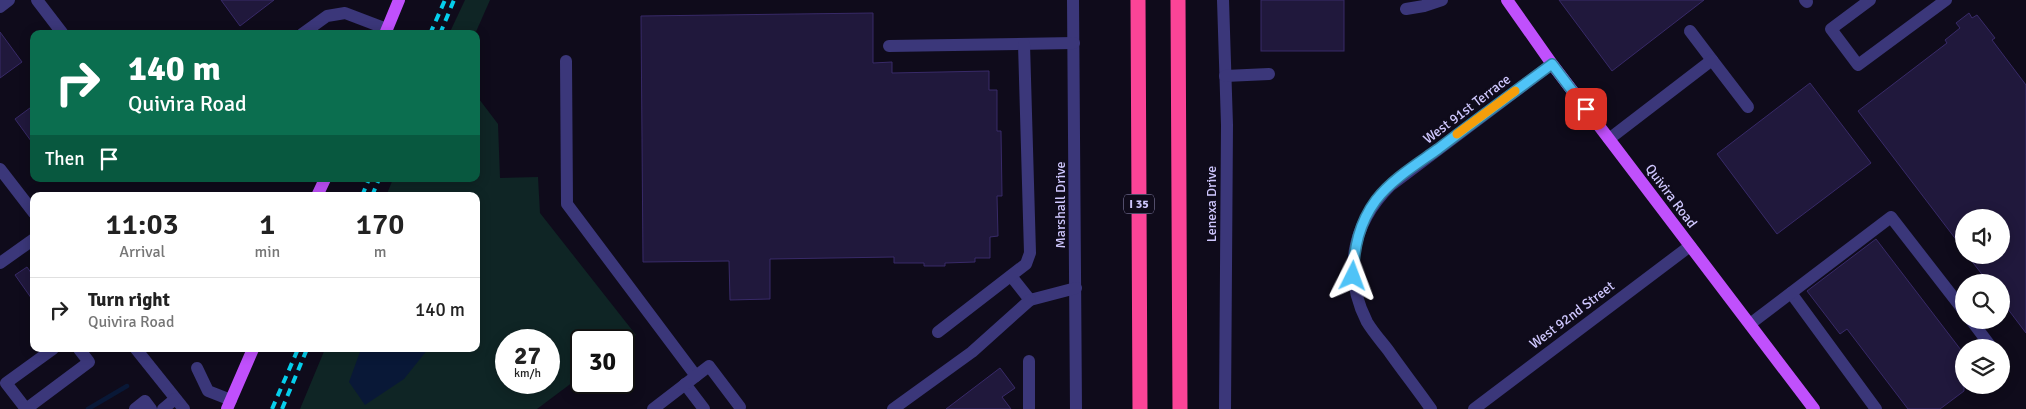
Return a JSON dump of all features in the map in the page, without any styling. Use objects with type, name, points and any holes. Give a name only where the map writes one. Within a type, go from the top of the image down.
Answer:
[{"type":"highway","name":"I 35","points":[[1138,0],[1140,409]]},
{"type":"highway","points":[[1178,0],[1180,409]]},
{"type":"main road","points":[[386,30],[399,0]]},
{"type":"main road","name":"Quivira Road","points":[[1507,0],[1552,64],[1814,409]]},
{"type":"main road","points":[[229,404],[252,352]]},
{"type":"street","points":[[0,7],[9,0]]},
{"type":"street","points":[[37,0],[60,30]]},
{"type":"street","name":"Marshall Drive","points":[[1073,0],[1076,409]]},
{"type":"street","name":"Lenexa Drive","points":[[1223,0],[1225,76],[1224,409]]},
{"type":"street","points":[[1406,9],[1442,0]]},
{"type":"street","points":[[1870,0],[1831,28],[1858,65],[1946,0]]},
{"type":"street","points":[[308,30],[327,16],[345,13],[384,30]]},
{"type":"street","points":[[1690,32],[1748,107]]},
{"type":"street","points":[[889,46],[1074,43]]},
{"type":"street","points":[[938,332],[1026,264],[1030,253],[1024,44]]},
{"type":"street","points":[[1609,139],[1712,60]]},
{"type":"street","points":[[566,61],[568,204],[696,376]]},
{"type":"street","name":"West 91st Terrace","points":[[1431,409],[1368,324],[1358,301],[1353,276],[1354,251],[1359,232],[1377,199],[1390,186],[1552,64]]},
{"type":"street","points":[[1225,76],[1269,74]]},
{"type":"street","points":[[0,169],[30,208]]},
{"type":"street","points":[[1750,324],[1891,217],[1955,299]]},
{"type":"street","points":[[0,263],[30,242]]},
{"type":"street","name":"West 92nd Street","points":[[1474,409],[1690,246]]},
{"type":"street","points":[[1011,276],[1030,300]]},
{"type":"street","points":[[893,409],[972,352],[1030,300],[1076,288]]},
{"type":"street","points":[[1791,293],[1876,409]]},
{"type":"street","points":[[49,352],[6,383],[26,409],[89,362],[81,352]]},
{"type":"street","points":[[138,352],[179,404],[163,409]]},
{"type":"street","points":[[1029,360],[1029,409]]},
{"type":"street","points":[[653,409],[709,366],[740,408]]},
{"type":"street","points":[[197,368],[208,391],[229,404]]},
{"type":"street","points":[[686,384],[704,409]]},
{"type":"street","points":[[135,409],[145,401],[151,409]]},
{"type":"green space","points":[[465,0],[490,0],[477,30],[451,30]]},
{"type":"green space","points":[[480,100],[498,124],[500,178],[538,177],[540,213],[631,329],[570,329],[570,384],[560,392],[560,329],[495,329],[495,394],[557,394],[537,409],[300,409],[324,352],[480,352],[480,192],[388,192],[392,182],[480,182]]},
{"type":"water","points":[[360,352],[426,352],[404,379],[365,405],[349,382]]},
{"type":"building","points":[[221,0],[274,0],[240,26]]},
{"type":"building","points":[[1261,0],[1344,0],[1344,51],[1261,51]]},
{"type":"building","points":[[1559,0],[1704,0],[1612,71]]},
{"type":"building","points":[[873,13],[873,63],[892,62],[892,73],[989,71],[989,90],[997,90],[997,131],[1001,131],[1002,196],[997,196],[998,236],[990,237],[990,258],[975,258],[975,262],[945,263],[945,266],[924,266],[924,263],[894,263],[894,257],[770,259],[770,299],[730,300],[729,261],[643,262],[641,16]]},
{"type":"building","points":[[1969,13],[1972,18],[1977,15],[1995,38],[1992,40],[2026,85],[2026,333],[2010,312],[2010,274],[1982,274],[1974,264],[2010,264],[2010,209],[1955,209],[1955,238],[1858,111],[1947,43],[1945,40],[1960,28],[1956,23]]},
{"type":"building","points":[[0,32],[22,62],[0,78]]},
{"type":"building","points":[[1810,83],[1871,163],[1777,234],[1717,154]]},
{"type":"building","points":[[30,108],[30,140],[15,119]]},
{"type":"building","points":[[1876,239],[1955,342],[1955,394],[1960,394],[1940,409],[1908,409],[1847,329],[1840,334],[1807,291]]},
{"type":"building","points":[[27,267],[30,271],[30,296],[15,275]]},
{"type":"building","points":[[1000,368],[1015,388],[1002,397],[1011,409],[946,409]]},
{"type":"waterway","points":[[88,409],[127,386]]},
{"type":"railway","points":[[432,30],[445,0]]},
{"type":"railway","points":[[442,30],[454,0]]},
{"type":"railway","points":[[364,192],[368,182]]},
{"type":"railway","points":[[374,192],[378,182]]},
{"type":"railway","points":[[272,409],[297,352]]},
{"type":"railway","points":[[282,409],[306,352]]},
{"type":"slow traffic","points":[[1457,134],[1515,91]]},
{"type":"route","points":[[1353,276],[1354,251],[1359,232],[1377,199],[1420,162],[1552,64],[1586,109]]}]
